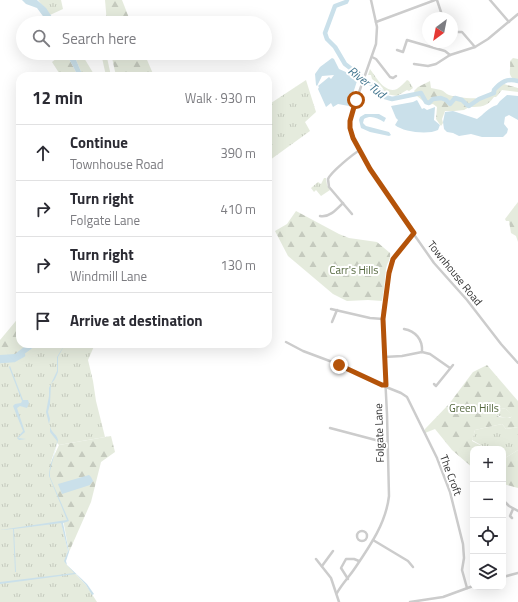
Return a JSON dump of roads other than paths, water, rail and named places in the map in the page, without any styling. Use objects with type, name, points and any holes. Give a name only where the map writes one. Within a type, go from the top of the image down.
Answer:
[{"type":"street","name":"Townhouse Road","points":[[371,0],[376,22],[376,44],[366,76],[352,109],[350,121],[351,134],[370,169],[440,270],[467,300],[501,344],[518,363]]},
{"type":"street","points":[[376,22],[436,0],[440,12]]},
{"type":"street","points":[[490,0],[509,22]]},
{"type":"street","points":[[414,64],[418,66],[428,66],[436,64],[450,55],[475,48],[488,40],[518,14]]},
{"type":"street","points":[[458,32],[466,33],[475,48]]},
{"type":"street","points":[[397,50],[403,53],[405,39],[445,51],[450,55]]},
{"type":"street","points":[[372,57],[376,59],[390,77],[393,78],[396,76]]},
{"type":"street","points":[[352,214],[329,187],[328,179],[332,173],[352,155],[360,150]]},
{"type":"street","points":[[320,216],[326,217],[343,204]]},
{"type":"street","points":[[326,217],[327,221]]},
{"type":"street","name":"Folgate Lane","points":[[337,593],[360,561],[383,523],[389,499],[383,319],[384,304],[391,264],[398,251],[414,233]]},
{"type":"street","points":[[331,309],[370,318],[383,319]]},
{"type":"street","points":[[332,320],[337,310]]},
{"type":"street","points":[[406,328],[417,335],[420,340],[422,352]]},
{"type":"street","name":"The Croft","points":[[286,342],[303,351],[335,363],[386,386],[407,397],[437,458],[450,492],[461,533],[464,552],[462,570],[467,588]]},
{"type":"street","points":[[384,358],[422,352],[430,354],[450,368]]},
{"type":"street","points":[[436,386],[453,365]]},
{"type":"street","points":[[330,428],[387,443]]},
{"type":"street","points":[[506,503],[518,511]]},
{"type":"street","points":[[510,516],[513,509]]},
{"type":"street","points":[[367,538],[364,540],[359,540],[357,536],[361,531],[366,532],[367,538],[408,561],[411,566]]},
{"type":"street","points":[[322,566],[333,551]]},
{"type":"street","points":[[318,558],[331,578],[339,602]]},
{"type":"street","points":[[348,578],[340,568],[346,559],[360,561]]},
{"type":"street","points":[[506,576],[518,573]]},
{"type":"street","points":[[410,602],[440,598],[470,587]]},
{"type":"water","points":[[22,0],[37,0],[46,8],[51,16],[43,16],[37,8],[26,4]]},
{"type":"water","points":[[332,58],[339,69],[348,73],[357,81],[349,106],[338,104],[333,107],[331,103],[326,107],[318,86],[329,77],[331,79],[334,75],[322,76],[317,86],[316,85],[315,74],[320,67]]},
{"type":"water","points":[[70,60],[76,60],[81,72],[76,72]]},
{"type":"water","points":[[507,95],[518,96],[518,120],[509,115],[505,117],[504,124],[508,129],[507,133],[503,137],[482,137],[471,134],[459,136],[447,132],[444,129],[443,122],[445,112],[453,111],[477,119],[489,109],[497,105]]},
{"type":"water","points":[[417,100],[422,109],[424,108],[427,110],[435,107],[434,120],[440,125],[438,130],[434,132],[416,132],[409,131],[395,125],[398,120],[391,106]]},
{"type":"water","points":[[365,114],[379,114],[386,118],[384,122],[376,118],[369,117],[364,119],[363,123],[366,126],[389,132],[391,135],[389,136],[370,132],[361,128],[359,120],[360,117]]},
{"type":"water","points":[[23,348],[32,348],[20,357],[0,361],[0,355],[15,354]]},
{"type":"water","points":[[63,348],[58,357],[58,372],[51,384],[48,412],[50,419],[49,424],[46,412],[49,388],[57,371],[57,357]]},
{"type":"water","points":[[10,366],[23,400],[28,400],[29,403],[27,408],[20,406],[17,408],[25,432],[18,438],[26,439],[19,440],[17,438],[23,431],[13,406],[21,403],[22,401],[9,367]]},
{"type":"water","points":[[50,425],[58,440],[50,471],[50,477],[69,521],[63,523],[69,552],[66,561],[67,565],[87,584],[94,594],[92,595],[86,585],[76,574],[0,584],[0,582],[74,573],[66,564],[64,561],[68,551],[61,523],[14,529],[16,572],[13,529],[0,530],[67,520],[49,476],[50,467],[57,441],[50,432]]},
{"type":"water","points":[[89,475],[93,481],[90,485],[62,494],[58,484]]},
{"type":"waterway","name":"River Tud","points":[[347,0],[346,2],[335,6],[325,33],[327,39],[335,47],[345,64],[383,93],[385,97],[392,99],[421,93],[426,102],[429,103],[433,99],[441,98],[450,104],[455,98],[462,100],[469,106],[479,99],[494,93],[494,90],[504,81],[518,81]]},
{"type":"waterway","points":[[0,361],[14,360],[23,355]]},
{"type":"park label","name":"Carr's Hills","points":[[354,270]]},
{"type":"park label","name":"Green Hills","points":[[474,408]]}]
